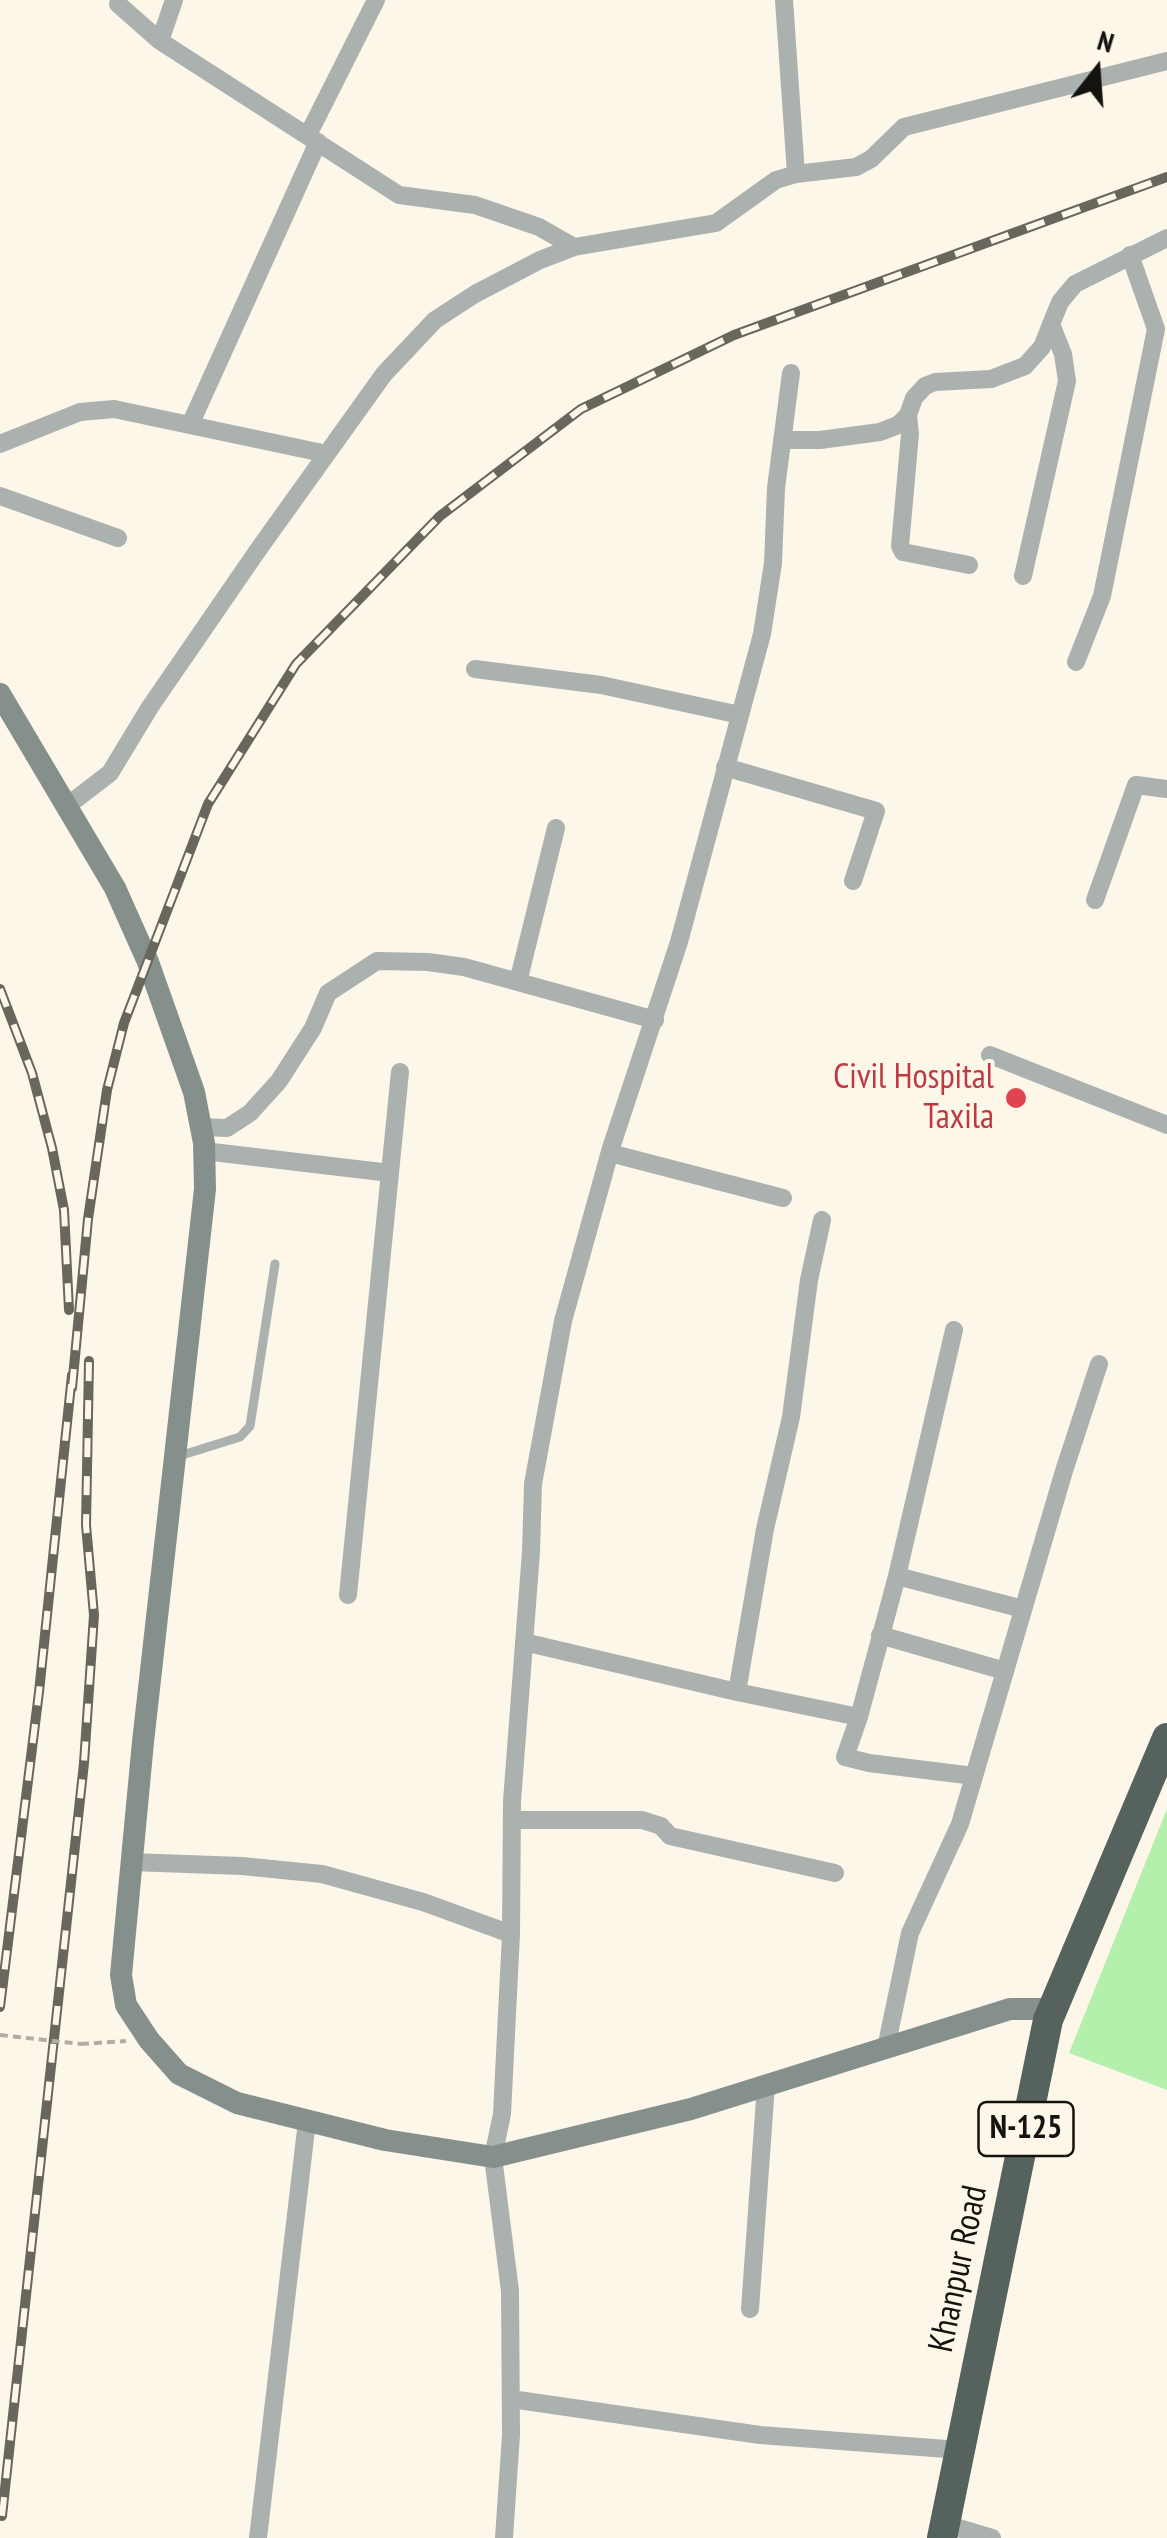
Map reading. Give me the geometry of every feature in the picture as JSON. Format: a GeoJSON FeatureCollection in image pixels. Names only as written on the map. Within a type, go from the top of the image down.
{"type":"FeatureCollection","features":[{"type":"Feature","properties":{"kind":"highway","name":"Khanpur Road"},"geometry":{"type":"LineString","coordinates":[[943,2531],[1052,2008],[1167,1738]]}},
{"type":"Feature","properties":{"kind":"street"},"geometry":{"type":"LineString","coordinates":[[160,41],[174,0]]}},
{"type":"Feature","properties":{"kind":"street"},"geometry":{"type":"LineString","coordinates":[[190,425],[376,0]]}},
{"type":"Feature","properties":{"kind":"street"},"geometry":{"type":"LineString","coordinates":[[784,0],[796,174]]}},
{"type":"Feature","properties":{"kind":"street"},"geometry":{"type":"LineString","coordinates":[[118,4],[160,41],[400,195],[475,205],[539,228],[574,247]]}},
{"type":"Feature","properties":{"kind":"street"},"geometry":{"type":"LineString","coordinates":[[67,806],[110,772],[150,707],[384,374],[435,320],[540,260],[574,247],[716,222],[776,180],[856,167],[872,159],[904,128],[1167,61]]}},
{"type":"Feature","properties":{"kind":"street"},"geometry":{"type":"LineString","coordinates":[[970,564],[903,552],[900,546],[910,434],[908,415],[914,398],[934,382],[991,380],[1024,366],[1042,347],[1060,302],[1076,284],[1167,238]]}},
{"type":"Feature","properties":{"kind":"street"},"geometry":{"type":"LineString","coordinates":[[1076,662],[1102,596],[1156,328],[1130,255]]}},
{"type":"Feature","properties":{"kind":"street"},"geometry":{"type":"LineString","coordinates":[[1023,576],[1068,382],[1063,354],[1051,324]]}},
{"type":"Feature","properties":{"kind":"street"},"geometry":{"type":"LineString","coordinates":[[504,2538],[511,2399],[510,2291],[494,2156],[502,2114],[512,1820],[534,1484],[563,1321],[610,1153],[655,1020],[762,634],[774,563],[776,488],[791,373]]}},
{"type":"Feature","properties":{"kind":"street"},"geometry":{"type":"LineString","coordinates":[[0,444],[80,412],[114,409],[327,454]]}},
{"type":"Feature","properties":{"kind":"street"},"geometry":{"type":"LineString","coordinates":[[782,440],[820,440],[880,432],[898,425],[908,415]]}},
{"type":"Feature","properties":{"kind":"street"},"geometry":{"type":"LineString","coordinates":[[0,496],[118,538]]}},
{"type":"Feature","properties":{"kind":"street"},"geometry":{"type":"LineString","coordinates":[[475,669],[601,685],[740,715]]}},
{"type":"Feature","properties":{"kind":"street"},"geometry":{"type":"LineString","coordinates":[[0,694],[115,888],[148,962],[194,1092],[204,1152],[204,1189],[121,1975],[126,2005],[149,2040],[179,2074],[238,2104],[385,2140],[494,2156],[691,2109],[1010,2009],[1052,2008]]}},
{"type":"Feature","properties":{"kind":"street"},"geometry":{"type":"LineString","coordinates":[[724,767],[876,810],[853,881]]}},
{"type":"Feature","properties":{"kind":"street"},"geometry":{"type":"LineString","coordinates":[[1095,900],[1136,785],[1167,789]]}},
{"type":"Feature","properties":{"kind":"street"},"geometry":{"type":"LineString","coordinates":[[518,982],[556,828]]}},
{"type":"Feature","properties":{"kind":"street"},"geometry":{"type":"LineString","coordinates":[[201,1127],[227,1128],[250,1113],[288,1068],[313,1028],[328,993],[377,961],[446,964],[655,1020]]}},
{"type":"Feature","properties":{"kind":"street"},"geometry":{"type":"LineString","coordinates":[[990,1056],[1167,1124]]}},
{"type":"Feature","properties":{"kind":"street"},"geometry":{"type":"LineString","coordinates":[[348,1595],[400,1072]]}},
{"type":"Feature","properties":{"kind":"street"},"geometry":{"type":"LineString","coordinates":[[204,1152],[390,1173]]}},
{"type":"Feature","properties":{"kind":"street"},"geometry":{"type":"LineString","coordinates":[[610,1153],[783,1198]]}},
{"type":"Feature","properties":{"kind":"street"},"geometry":{"type":"LineString","coordinates":[[737,1692],[765,1530],[791,1417],[809,1280],[822,1220]]}},
{"type":"Feature","properties":{"kind":"street"},"geometry":{"type":"LineString","coordinates":[[954,1330],[896,1576],[860,1716],[845,1757],[869,1764],[974,1776]]}},
{"type":"Feature","properties":{"kind":"street"},"geometry":{"type":"LineString","coordinates":[[886,2048],[910,1933],[960,1824],[1099,1364]]}},
{"type":"Feature","properties":{"kind":"street"},"geometry":{"type":"LineString","coordinates":[[896,1576],[1023,1609]]}},
{"type":"Feature","properties":{"kind":"street"},"geometry":{"type":"LineString","coordinates":[[880,1636],[1005,1670]]}},
{"type":"Feature","properties":{"kind":"street"},"geometry":{"type":"LineString","coordinates":[[524,1642],[737,1692],[860,1716]]}},
{"type":"Feature","properties":{"kind":"street"},"geometry":{"type":"LineString","coordinates":[[512,1820],[642,1820],[662,1826],[670,1836],[835,1873]]}},
{"type":"Feature","properties":{"kind":"street"},"geometry":{"type":"LineString","coordinates":[[132,1862],[322,1874],[423,1902],[511,1934]]}},
{"type":"Feature","properties":{"kind":"street"},"geometry":{"type":"LineString","coordinates":[[750,2309],[766,2085]]}},
{"type":"Feature","properties":{"kind":"street"},"geometry":{"type":"LineString","coordinates":[[258,2538],[306,2121]]}},
{"type":"Feature","properties":{"kind":"street"},"geometry":{"type":"LineString","coordinates":[[511,2399],[760,2435],[960,2450]]}},
{"type":"Feature","properties":{"kind":"street"},"geometry":{"type":"LineString","coordinates":[[943,2531],[992,2538]]}},
{"type":"Feature","properties":{"kind":"lane"},"geometry":{"type":"LineString","coordinates":[[174,1457],[240,1437],[250,1426],[275,1264]]}},
{"type":"Feature","properties":{"kind":"path"},"geometry":{"type":"LineString","coordinates":[[0,2035],[81,2044],[149,2040]]}},
{"type":"Feature","properties":{"kind":"green space"},"geometry":{"type":"Polygon","coordinates":[[[1167,1809],[1167,2090],[1069,2053],[1167,1809]]]}},
{"type":"Feature","properties":{"kind":"railway"},"geometry":{"type":"LineString","coordinates":[[72,1388],[88,1219],[107,1090],[124,1023],[208,804],[296,664],[440,516],[581,409],[734,335],[1167,177]]}},
{"type":"Feature","properties":{"kind":"railway"},"geometry":{"type":"LineString","coordinates":[[0,989],[32,1073],[52,1148],[64,1210],[69,1310]]}},
{"type":"Feature","properties":{"kind":"railway"},"geometry":{"type":"LineString","coordinates":[[2,2516],[84,1763],[94,1615],[86,1525],[89,1361]]}},
{"type":"Feature","properties":{"kind":"railway"},"geometry":{"type":"LineString","coordinates":[[0,2007],[39,1692],[72,1375]]}},
{"type":"Feature","properties":{"kind":"place","name":"Civil Hospital Taxila"},"geometry":{"type":"Point","coordinates":[1016,1098]}}]}
